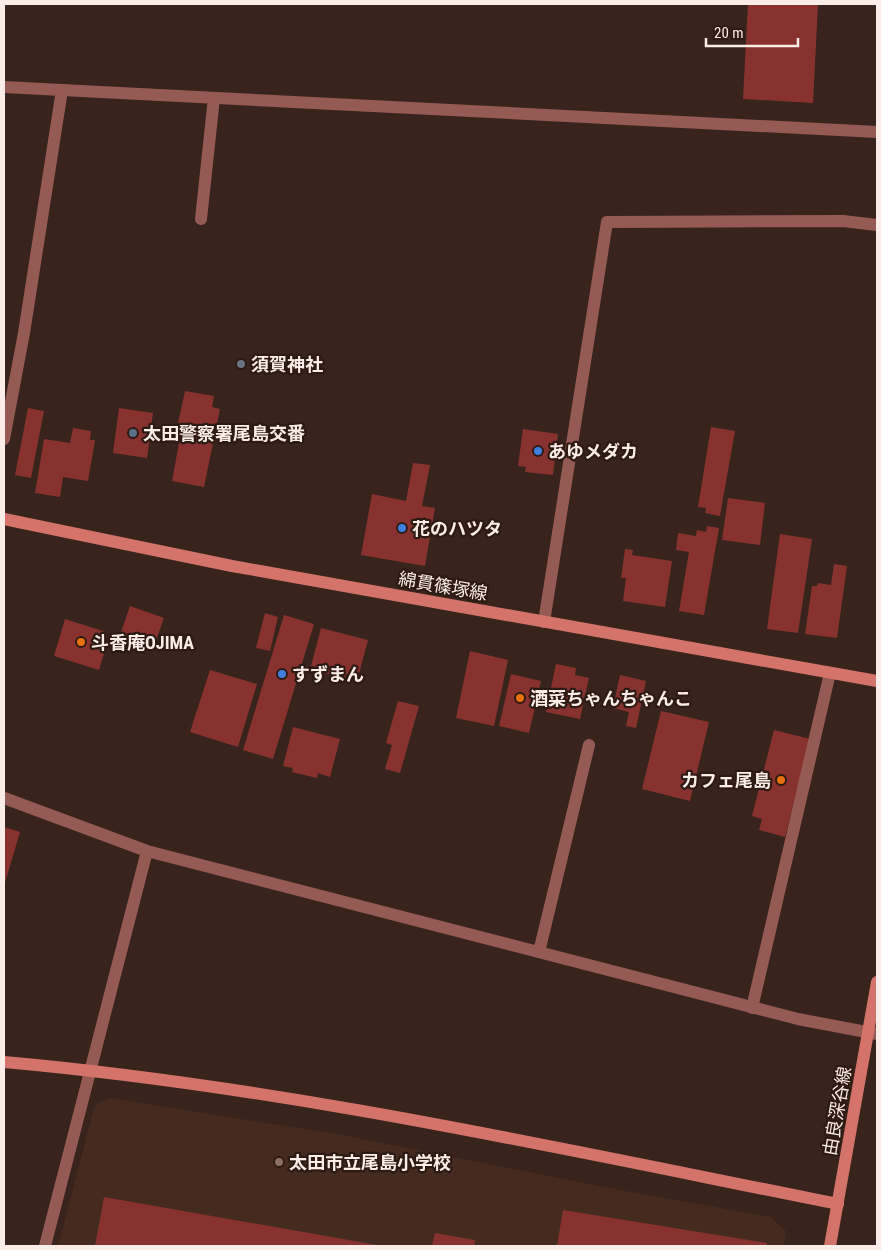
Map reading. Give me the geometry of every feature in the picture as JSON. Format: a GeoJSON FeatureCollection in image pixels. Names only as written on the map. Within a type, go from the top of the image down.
{"type":"FeatureCollection","features":[{"type":"Feature","properties":{"kind":"main road","name":"綿貫篠塚線"},"geometry":{"type":"LineString","coordinates":[[4,519],[218,564],[877,681]]}},
{"type":"Feature","properties":{"kind":"main road","name":"由良深谷線"},"geometry":{"type":"LineString","coordinates":[[830,1246],[873,1033],[877,982]]}},
{"type":"Feature","properties":{"kind":"main road"},"geometry":{"type":"LineString","coordinates":[[4,1062],[90,1070],[277,1096],[464,1130],[838,1204]]}},
{"type":"Feature","properties":{"kind":"street"},"geometry":{"type":"LineString","coordinates":[[4,87],[877,132]]}},
{"type":"Feature","properties":{"kind":"street"},"geometry":{"type":"LineString","coordinates":[[4,439],[24,333],[62,90]]}},
{"type":"Feature","properties":{"kind":"street"},"geometry":{"type":"LineString","coordinates":[[201,219],[214,98]]}},
{"type":"Feature","properties":{"kind":"street"},"geometry":{"type":"LineString","coordinates":[[544,622],[607,222],[843,221],[877,225]]}},
{"type":"Feature","properties":{"kind":"street"},"geometry":{"type":"LineString","coordinates":[[752,1008],[830,673]]}},
{"type":"Feature","properties":{"kind":"street"},"geometry":{"type":"LineString","coordinates":[[539,952],[589,745]]}},
{"type":"Feature","properties":{"kind":"street"},"geometry":{"type":"LineString","coordinates":[[4,798],[147,851],[752,1008],[873,1033]]}},
{"type":"Feature","properties":{"kind":"street"},"geometry":{"type":"LineString","coordinates":[[45,1246],[147,851]]}},
{"type":"Feature","properties":{"kind":"shaded area","name":"太田市立尾島小学校"},"geometry":{"type":"Polygon","coordinates":[[[109,1098],[337,1134],[620,1190],[771,1217],[786,1231],[784,1246],[58,1246],[95,1105],[109,1098]]]}},
{"type":"Feature","properties":{"kind":"building"},"geometry":{"type":"Polygon","coordinates":[[[748,4],[818,4],[813,103],[743,99],[748,4]]]}},
{"type":"Feature","properties":{"kind":"building"},"geometry":{"type":"Polygon","coordinates":[[[185,391],[214,396],[212,407],[220,409],[204,487],[172,481],[179,443],[174,442],[185,391]]]}},
{"type":"Feature","properties":{"kind":"building"},"geometry":{"type":"Polygon","coordinates":[[[28,408],[44,411],[31,478],[15,475],[28,408]]]}},
{"type":"Feature","properties":{"kind":"building"},"geometry":{"type":"Polygon","coordinates":[[[119,408],[153,413],[147,458],[113,453],[119,408]]]}},
{"type":"Feature","properties":{"kind":"building"},"geometry":{"type":"Polygon","coordinates":[[[711,427],[735,431],[720,516],[705,513],[706,508],[698,507],[711,427]]]}},
{"type":"Feature","properties":{"kind":"building"},"geometry":{"type":"Polygon","coordinates":[[[73,428],[91,431],[90,440],[95,440],[88,481],[63,477],[60,497],[35,493],[44,439],[70,443],[73,428]]]}},
{"type":"Feature","properties":{"kind":"building"},"geometry":{"type":"Polygon","coordinates":[[[523,429],[558,434],[553,475],[525,472],[526,467],[518,466],[523,429]]]}},
{"type":"Feature","properties":{"kind":"building"},"geometry":{"type":"Polygon","coordinates":[[[413,463],[430,465],[422,506],[435,508],[425,566],[361,555],[372,494],[406,501],[413,463]]]}},
{"type":"Feature","properties":{"kind":"building"},"geometry":{"type":"Polygon","coordinates":[[[728,498],[765,503],[760,545],[722,540],[728,498]]]}},
{"type":"Feature","properties":{"kind":"building"},"geometry":{"type":"Polygon","coordinates":[[[707,526],[719,528],[704,615],[679,611],[689,552],[676,550],[678,533],[696,536],[697,530],[706,532],[707,526]]]}},
{"type":"Feature","properties":{"kind":"building"},"geometry":{"type":"Polygon","coordinates":[[[780,534],[812,539],[798,633],[767,629],[780,534]]]}},
{"type":"Feature","properties":{"kind":"building"},"geometry":{"type":"Polygon","coordinates":[[[625,549],[633,550],[632,555],[672,561],[665,607],[623,601],[626,578],[621,578],[625,549]]]}},
{"type":"Feature","properties":{"kind":"building"},"geometry":{"type":"Polygon","coordinates":[[[834,564],[847,566],[837,638],[805,634],[812,586],[817,586],[818,583],[831,585],[834,564]]]}},
{"type":"Feature","properties":{"kind":"building"},"geometry":{"type":"Polygon","coordinates":[[[130,606],[164,618],[154,646],[120,635],[130,606]]]}},
{"type":"Feature","properties":{"kind":"building"},"geometry":{"type":"Polygon","coordinates":[[[265,613],[278,617],[270,651],[256,648],[265,613]]]}},
{"type":"Feature","properties":{"kind":"building"},"geometry":{"type":"Polygon","coordinates":[[[284,615],[314,624],[273,759],[243,750],[284,615]]]}},
{"type":"Feature","properties":{"kind":"building"},"geometry":{"type":"Polygon","coordinates":[[[65,619],[106,632],[100,652],[104,653],[99,670],[54,656],[65,619]]]}},
{"type":"Feature","properties":{"kind":"building"},"geometry":{"type":"Polygon","coordinates":[[[321,628],[368,640],[358,677],[346,674],[345,679],[321,672],[322,668],[311,666],[321,628]]]}},
{"type":"Feature","properties":{"kind":"building"},"geometry":{"type":"Polygon","coordinates":[[[470,651],[508,660],[494,726],[456,718],[470,651]]]}},
{"type":"Feature","properties":{"kind":"building"},"geometry":{"type":"Polygon","coordinates":[[[556,664],[576,668],[575,675],[589,678],[580,719],[546,712],[556,664]]]}},
{"type":"Feature","properties":{"kind":"building"},"geometry":{"type":"Polygon","coordinates":[[[210,670],[257,684],[238,747],[190,732],[210,670]]]}},
{"type":"Feature","properties":{"kind":"building"},"geometry":{"type":"Polygon","coordinates":[[[511,674],[541,681],[529,733],[499,726],[511,674]]]}},
{"type":"Feature","properties":{"kind":"building"},"geometry":{"type":"Polygon","coordinates":[[[620,675],[646,681],[636,728],[626,726],[629,712],[613,708],[620,675]]]}},
{"type":"Feature","properties":{"kind":"building"},"geometry":{"type":"Polygon","coordinates":[[[398,701],[419,706],[400,773],[385,769],[392,745],[386,743],[398,701]]]}},
{"type":"Feature","properties":{"kind":"building"},"geometry":{"type":"Polygon","coordinates":[[[661,711],[709,722],[690,801],[642,789],[661,711]]]}},
{"type":"Feature","properties":{"kind":"building"},"geometry":{"type":"Polygon","coordinates":[[[293,727],[340,739],[330,777],[318,773],[317,778],[292,772],[293,768],[283,766],[293,727]]]}},
{"type":"Feature","properties":{"kind":"building"},"geometry":{"type":"Polygon","coordinates":[[[774,730],[810,739],[785,837],[759,830],[762,819],[752,816],[774,730]]]}},
{"type":"Feature","properties":{"kind":"building"},"geometry":{"type":"Polygon","coordinates":[[[4,827],[20,832],[4,886],[4,827]]]}},
{"type":"Feature","properties":{"kind":"building"},"geometry":{"type":"Polygon","coordinates":[[[104,1197],[377,1245],[377,1246],[95,1246],[104,1197]]]}},
{"type":"Feature","properties":{"kind":"building"},"geometry":{"type":"Polygon","coordinates":[[[563,1210],[767,1243],[766,1246],[557,1246],[563,1210]]]}},
{"type":"Feature","properties":{"kind":"building"},"geometry":{"type":"Polygon","coordinates":[[[435,1233],[475,1240],[474,1246],[432,1246],[435,1233]]]}},
{"type":"Feature","properties":{"kind":"place","name":"須賀神社"},"geometry":{"type":"Point","coordinates":[241,364]}},
{"type":"Feature","properties":{"kind":"place","name":"太田警察署尾島交番"},"geometry":{"type":"Point","coordinates":[133,433]}},
{"type":"Feature","properties":{"kind":"place","name":"あゆメダカ"},"geometry":{"type":"Point","coordinates":[538,451]}},
{"type":"Feature","properties":{"kind":"place","name":"花のハツタ"},"geometry":{"type":"Point","coordinates":[402,528]}},
{"type":"Feature","properties":{"kind":"place","name":"斗香庵OJIMA"},"geometry":{"type":"Point","coordinates":[81,642]}},
{"type":"Feature","properties":{"kind":"place","name":"すずまん"},"geometry":{"type":"Point","coordinates":[282,674]}},
{"type":"Feature","properties":{"kind":"place","name":"酒菜ちゃんちゃんこ"},"geometry":{"type":"Point","coordinates":[520,698]}},
{"type":"Feature","properties":{"kind":"place","name":"カフェ尾島"},"geometry":{"type":"Point","coordinates":[781,780]}},
{"type":"Feature","properties":{"kind":"place","name":"太田市立尾島小学校"},"geometry":{"type":"Point","coordinates":[279,1162]}}]}
